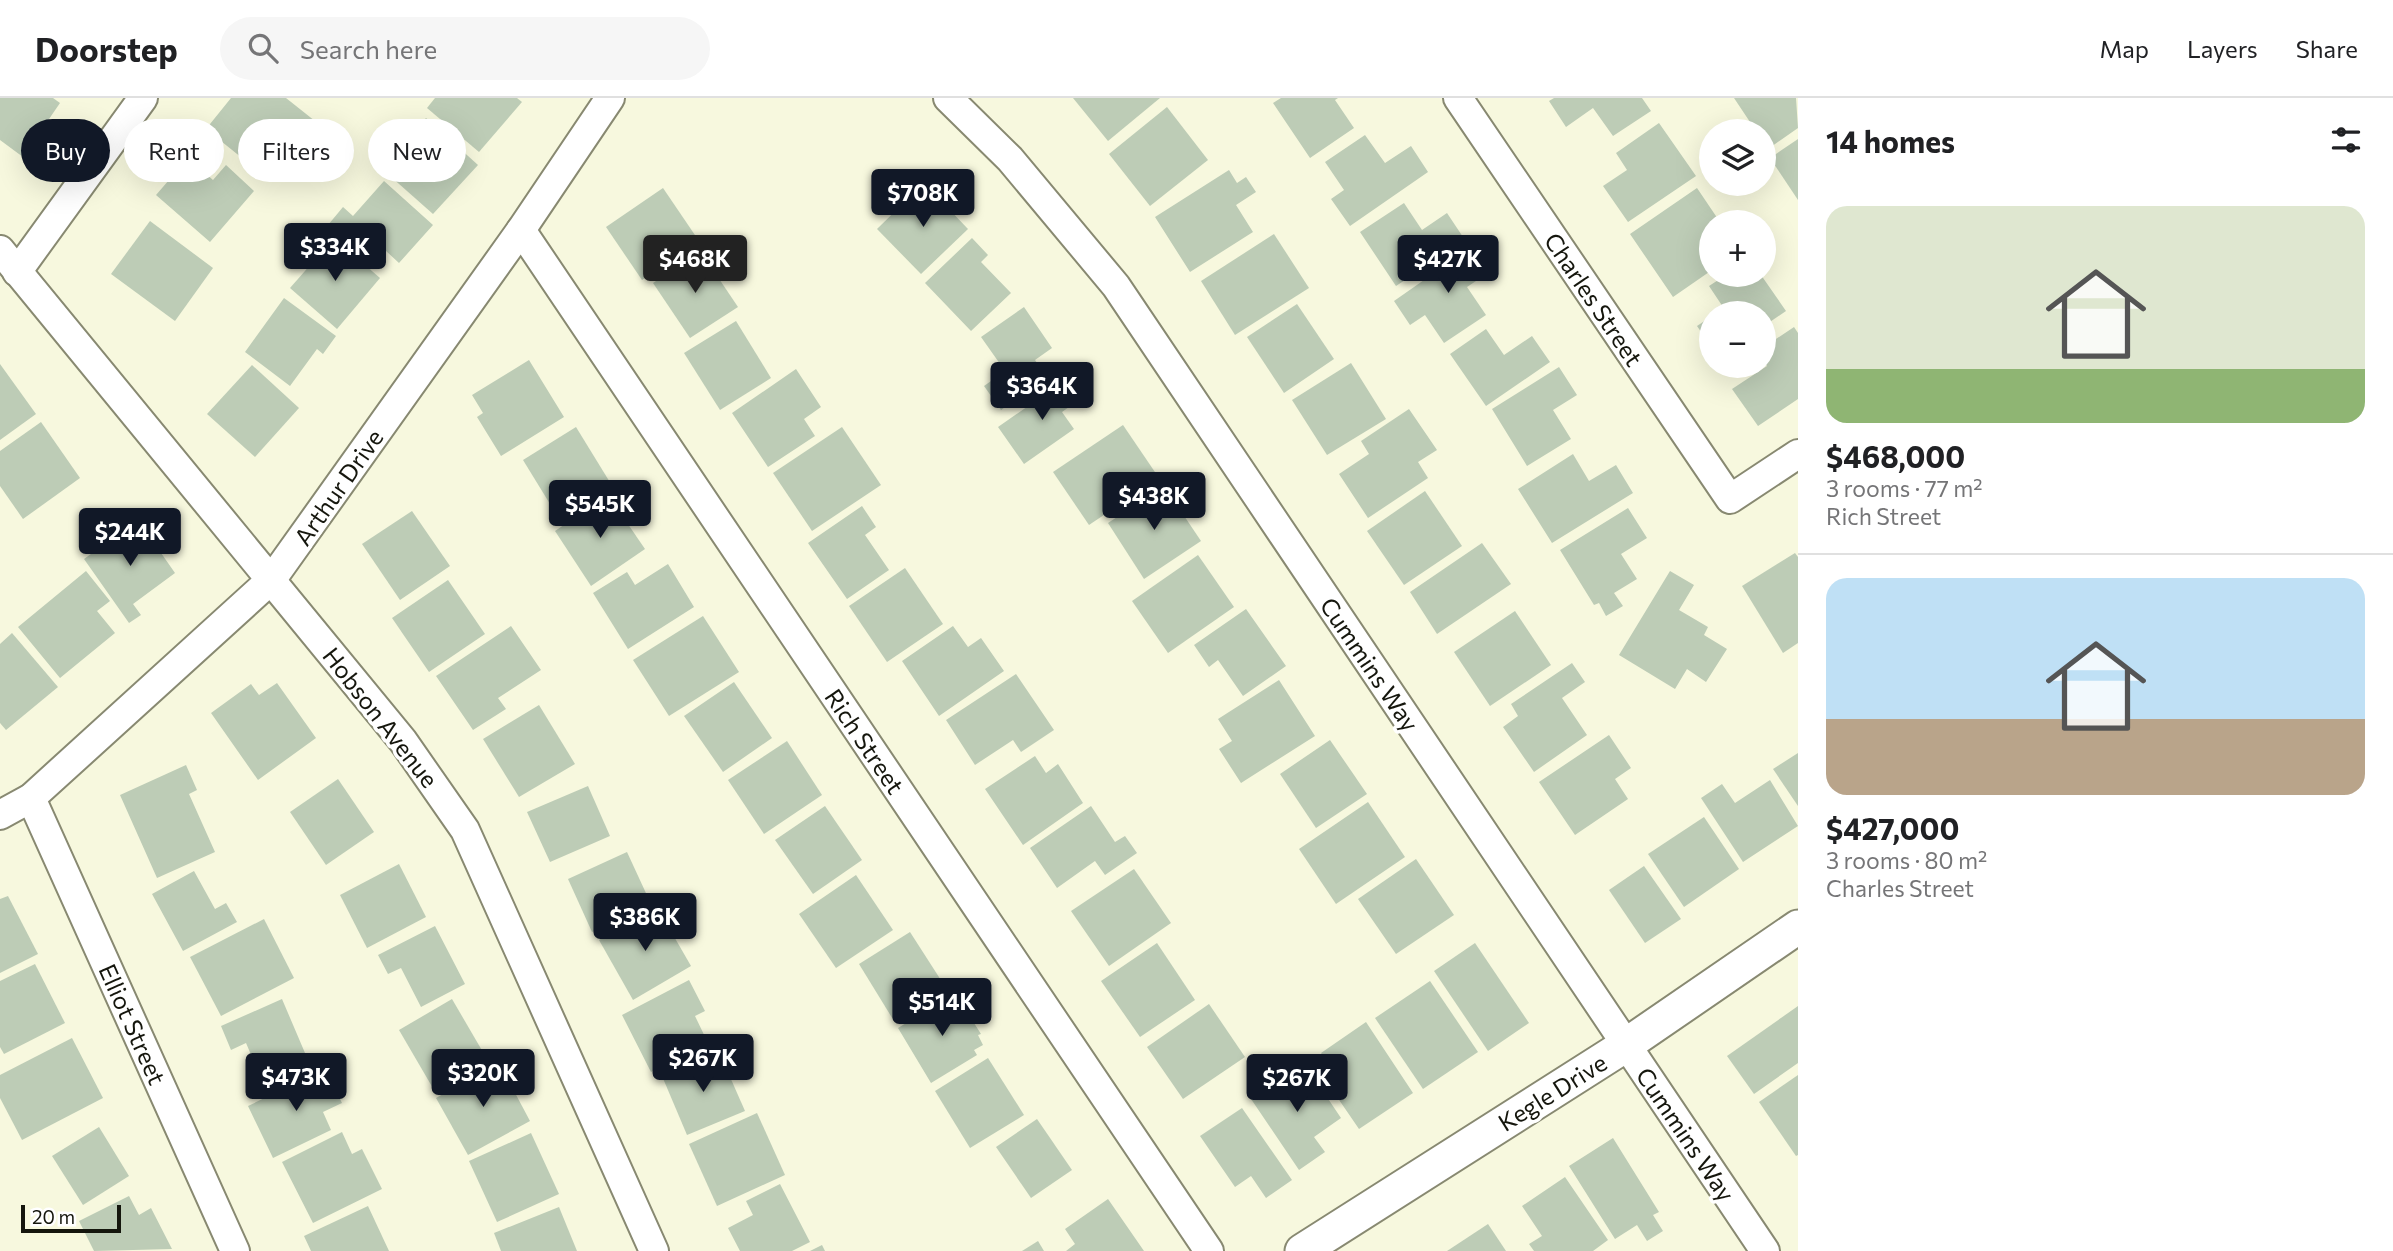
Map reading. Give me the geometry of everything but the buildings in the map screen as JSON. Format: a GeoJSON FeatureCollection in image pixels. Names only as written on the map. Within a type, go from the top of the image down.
{"type":"FeatureCollection","features":[{"type":"Feature","properties":{"kind":"street"},"geometry":{"type":"LineString","coordinates":[[9,261],[142,98]]}},
{"type":"Feature","properties":{"kind":"street","name":"Arthur Drive"},"geometry":{"type":"LineString","coordinates":[[0,815],[31,797],[272,579],[521,230],[610,98]]}},
{"type":"Feature","properties":{"kind":"street","name":"Cummins Way"},"geometry":{"type":"LineString","coordinates":[[947,98],[1010,159],[1116,286],[1765,1251]]}},
{"type":"Feature","properties":{"kind":"street","name":"Charles Street"},"geometry":{"type":"LineString","coordinates":[[1458,98],[1730,499],[1798,454]]}},
{"type":"Feature","properties":{"kind":"street","name":"Rich Street"},"geometry":{"type":"LineString","coordinates":[[521,230],[1209,1251]]}},
{"type":"Feature","properties":{"kind":"street","name":"Hobson Avenue"},"geometry":{"type":"LineString","coordinates":[[9,261],[403,741],[465,830],[654,1251]]}},
{"type":"Feature","properties":{"kind":"street","name":"Elliot Street"},"geometry":{"type":"LineString","coordinates":[[31,797],[235,1251]]}},
{"type":"Feature","properties":{"kind":"street","name":"Kegle Drive"},"geometry":{"type":"LineString","coordinates":[[1302,1251],[1626,1045],[1798,926]]}}]}
